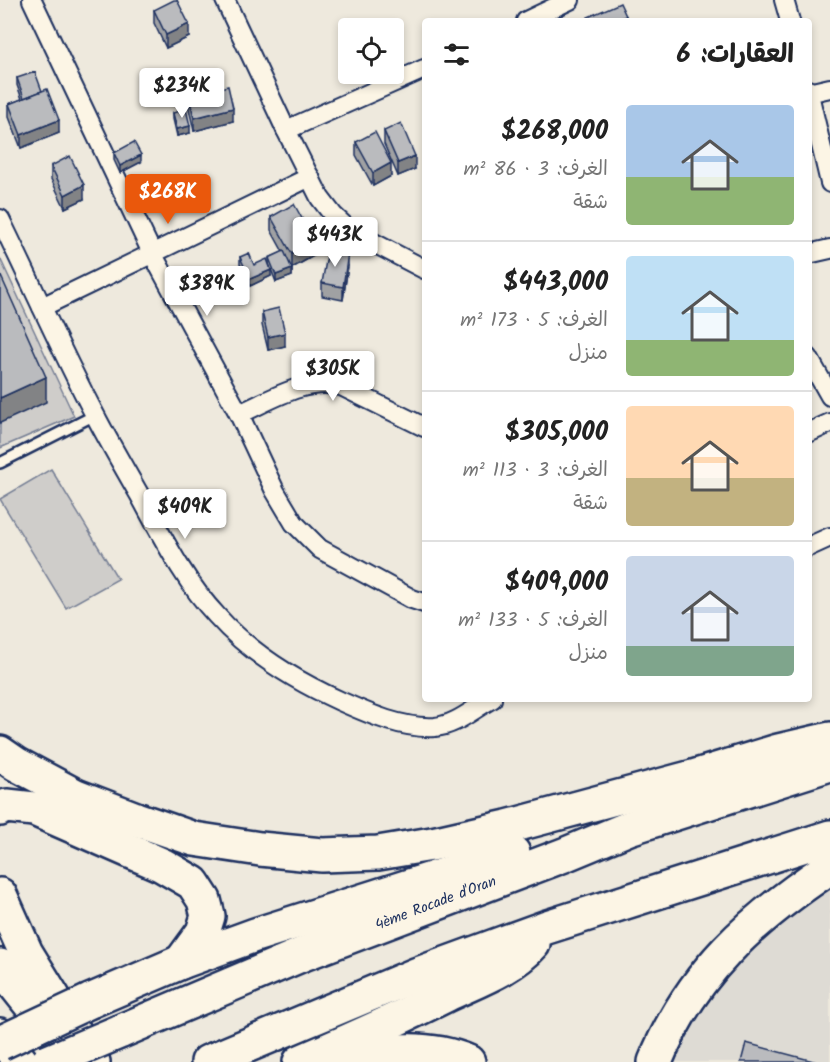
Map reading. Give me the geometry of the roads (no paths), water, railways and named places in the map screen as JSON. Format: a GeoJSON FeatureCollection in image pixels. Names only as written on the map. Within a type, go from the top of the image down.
{"type":"FeatureCollection","features":[{"type":"Feature","properties":{"kind":"highway"},"geometry":{"type":"LineString","coordinates":[[0,753],[16,764],[76,795],[194,839],[322,855],[378,853],[486,832],[693,777],[778,751],[830,739]]}},
{"type":"Feature","properties":{"kind":"highway","name":"4ème Rocade d'Oran"},"geometry":{"type":"LineString","coordinates":[[48,1062],[303,954],[629,828],[830,764]]}},
{"type":"Feature","properties":{"kind":"highway"},"geometry":{"type":"LineString","coordinates":[[0,809],[7,806],[34,809],[162,865],[194,883],[204,900],[208,916],[203,932],[181,962]]}},
{"type":"Feature","properties":{"kind":"highway"},"geometry":{"type":"LineString","coordinates":[[0,1042],[181,962],[255,935],[475,864],[555,842],[629,828]]}},
{"type":"Feature","properties":{"kind":"highway"},"geometry":{"type":"LineString","coordinates":[[208,1062],[418,974],[548,927],[830,837]]}},
{"type":"Feature","properties":{"kind":"highway"},"geometry":{"type":"LineString","coordinates":[[655,1062],[672,1025],[692,992],[727,950],[762,915],[830,867]]}},
{"type":"Feature","properties":{"kind":"highway"},"geometry":{"type":"LineString","coordinates":[[0,894],[26,953],[93,1062]]}},
{"type":"Feature","properties":{"kind":"highway"},"geometry":{"type":"LineString","coordinates":[[301,1062],[510,963],[529,949],[548,927]]}},
{"type":"Feature","properties":{"kind":"highway"},"geometry":{"type":"LineString","coordinates":[[0,966],[76,1062]]}},
{"type":"Feature","properties":{"kind":"highway"},"geometry":{"type":"LineString","coordinates":[[0,1035],[21,1062]]}},
{"type":"Feature","properties":{"kind":"highway"},"geometry":{"type":"LineString","coordinates":[[301,1062],[406,1050],[441,1053],[468,1062]]}},
{"type":"Feature","properties":{"kind":"street"},"geometry":{"type":"LineString","coordinates":[[32,0],[152,253],[239,414],[294,524],[320,549],[422,602]]}},
{"type":"Feature","properties":{"kind":"street"},"geometry":{"type":"LineString","coordinates":[[225,0],[320,198],[349,230],[422,268]]}},
{"type":"Feature","properties":{"kind":"street"},"geometry":{"type":"LineString","coordinates":[[532,18],[570,0]]}},
{"type":"Feature","properties":{"kind":"street"},"geometry":{"type":"LineString","coordinates":[[784,0],[789,18]]}},
{"type":"Feature","properties":{"kind":"street"},"geometry":{"type":"LineString","coordinates":[[286,130],[422,70]]}},
{"type":"Feature","properties":{"kind":"street"},"geometry":{"type":"LineString","coordinates":[[812,91],[830,88]]}},
{"type":"Feature","properties":{"kind":"street"},"geometry":{"type":"LineString","coordinates":[[812,105],[830,183]]}},
{"type":"Feature","properties":{"kind":"street"},"geometry":{"type":"LineString","coordinates":[[42,307],[310,177]]}},
{"type":"Feature","properties":{"kind":"street"},"geometry":{"type":"LineString","coordinates":[[1,224],[95,415],[173,555],[202,599],[235,634],[271,662],[318,691],[372,716],[418,726],[438,727],[465,716],[487,702]]}},
{"type":"Feature","properties":{"kind":"street"},"geometry":{"type":"LineString","coordinates":[[812,253],[830,249]]}},
{"type":"Feature","properties":{"kind":"street"},"geometry":{"type":"LineString","coordinates":[[812,364],[830,396]]}},
{"type":"Feature","properties":{"kind":"street"},"geometry":{"type":"LineString","coordinates":[[239,414],[294,389],[317,383],[330,383],[341,386],[422,426]]}},
{"type":"Feature","properties":{"kind":"street"},"geometry":{"type":"LineString","coordinates":[[812,431],[830,423]]}},
{"type":"Feature","properties":{"kind":"street"},"geometry":{"type":"LineString","coordinates":[[812,545],[830,537]]}},
{"type":"Feature","properties":{"kind":"lane"},"geometry":{"type":"LineString","coordinates":[[0,463],[95,415]]}}]}
